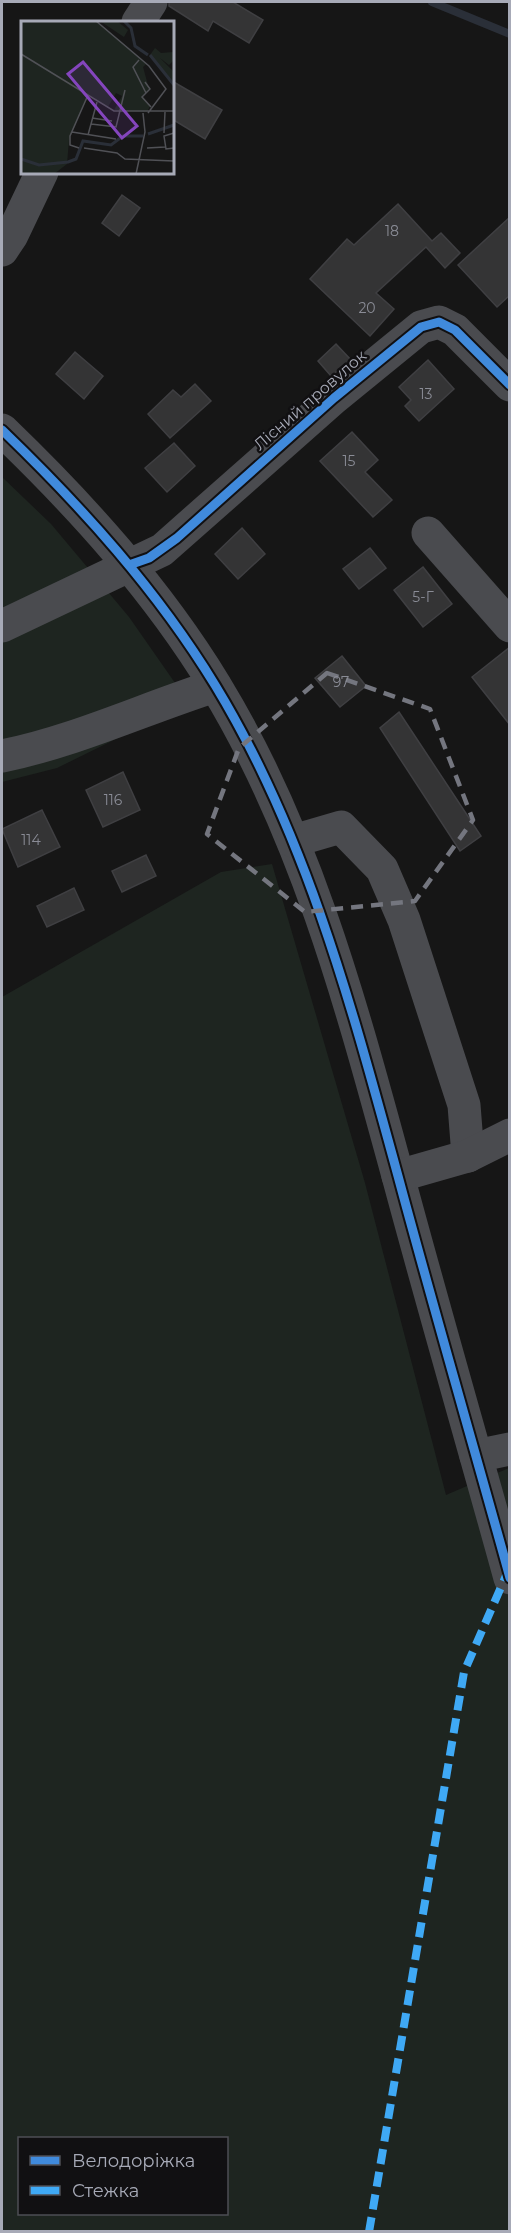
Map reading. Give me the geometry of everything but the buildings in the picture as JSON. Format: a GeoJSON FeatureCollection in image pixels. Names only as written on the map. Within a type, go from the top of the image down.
{"type":"FeatureCollection","features":[{"type":"Feature","properties":{"kind":"street"},"geometry":{"type":"LineString","coordinates":[[139,21],[151,2]]}},
{"type":"Feature","properties":{"kind":"street"},"geometry":{"type":"LineString","coordinates":[[2,250],[12,236],[41,174]]}},
{"type":"Feature","properties":{"kind":"street","name":"Лісний провулок"},"geometry":{"type":"LineString","coordinates":[[2,626],[129,565],[149,558],[177,538],[343,390],[422,327],[439,322],[455,330],[510,385]]}},
{"type":"Feature","properties":{"kind":"street"},"geometry":{"type":"LineString","coordinates":[[2,430],[75,502],[156,599],[215,686],[242,734],[293,841],[348,994],[510,1578]]}},
{"type":"Feature","properties":{"kind":"street"},"geometry":{"type":"LineString","coordinates":[[428,533],[510,626]]}},
{"type":"Feature","properties":{"kind":"street"},"geometry":{"type":"LineString","coordinates":[[2,756],[68,740],[160,704],[215,686]]}},
{"type":"Feature","properties":{"kind":"street"},"geometry":{"type":"LineString","coordinates":[[293,841],[341,827],[382,869],[404,920],[464,1105],[468,1156]]}},
{"type":"Feature","properties":{"kind":"street"},"geometry":{"type":"LineString","coordinates":[[398,1176],[468,1156],[510,1135]]}},
{"type":"Feature","properties":{"kind":"street"},"geometry":{"type":"LineString","coordinates":[[476,1456],[510,1449]]}},
{"type":"Feature","properties":{"kind":"highlighted area"},"geometry":{"type":"Polygon","coordinates":[[[327,673],[430,709],[473,820],[415,901],[305,912],[207,834],[239,748],[327,673]]]}},
{"type":"Feature","properties":{"kind":"shaded area"},"geometry":{"type":"Polygon","coordinates":[[[2,477],[51,524],[129,617],[189,703],[57,768],[2,782],[2,477]]]}},
{"type":"Feature","properties":{"kind":"shaded area"},"geometry":{"type":"Polygon","coordinates":[[[272,864],[365,1183],[446,1495],[509,1468],[509,2231],[2,2231],[2,997],[221,872],[272,864]]]}},
{"type":"Feature","properties":{"kind":"waterway"},"geometry":{"type":"LineString","coordinates":[[432,2],[510,34]]}},
{"type":"Feature","properties":{"kind":"marked path"},"geometry":{"type":"LineString","coordinates":[[369,2232],[464,1672],[508,1571]]}},
{"type":"Feature","properties":{"kind":"cycle path"},"geometry":{"type":"LineString","coordinates":[[129,565],[149,558],[177,538],[334,398],[421,327],[439,322],[455,330],[510,385]]}},
{"type":"Feature","properties":{"kind":"cycle path"},"geometry":{"type":"LineString","coordinates":[[2,430],[89,519],[168,616],[215,685],[276,802],[324,924],[363,1050],[510,1578]]}}]}
